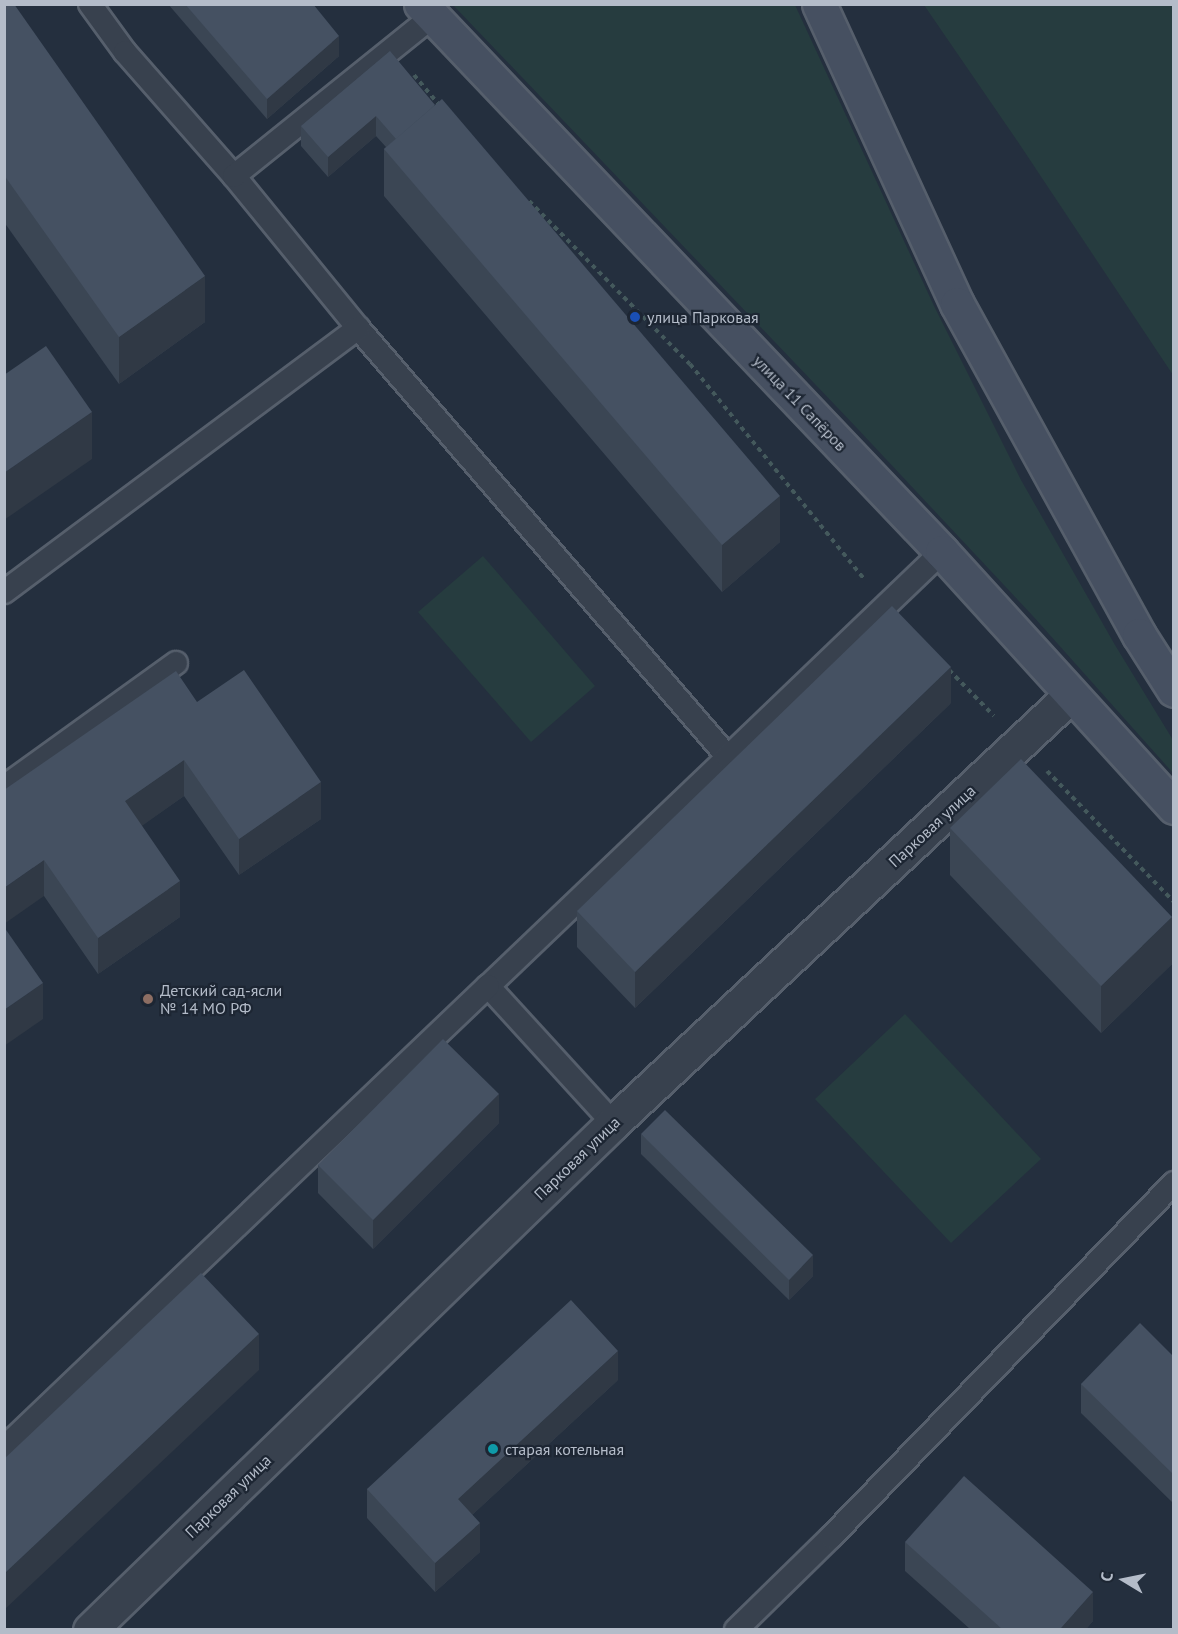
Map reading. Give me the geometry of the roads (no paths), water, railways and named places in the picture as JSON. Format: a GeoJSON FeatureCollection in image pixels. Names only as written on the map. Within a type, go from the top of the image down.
{"type":"FeatureCollection","features":[{"type":"Feature","properties":{"kind":"main road"},"geometry":{"type":"LineString","coordinates":[[819,4],[957,304],[1139,635],[1173,690]]}},
{"type":"Feature","properties":{"kind":"main road","name":"улица 11 Сапёров"},"geometry":{"type":"LineString","coordinates":[[427,10],[942,552],[1173,807]]}},
{"type":"Feature","properties":{"kind":"street","name":"Парковая улица"},"geometry":{"type":"LineString","coordinates":[[90,1629],[613,1123],[1071,695]]}},
{"type":"Feature","properties":{"kind":"lane"},"geometry":{"type":"LineString","coordinates":[[90,4],[125,52],[234,176],[358,328],[728,757]]}},
{"type":"Feature","properties":{"kind":"lane"},"geometry":{"type":"LineString","coordinates":[[234,176],[392,49],[427,10]]}},
{"type":"Feature","properties":{"kind":"lane"},"geometry":{"type":"LineString","coordinates":[[4,592],[358,328]]}},
{"type":"Feature","properties":{"kind":"lane"},"geometry":{"type":"LineString","coordinates":[[4,1448],[942,552]]}},
{"type":"Feature","properties":{"kind":"lane"},"geometry":{"type":"LineString","coordinates":[[4,787],[176,663]]}},
{"type":"Feature","properties":{"kind":"lane"},"geometry":{"type":"LineString","coordinates":[[488,986],[613,1123]]}},
{"type":"Feature","properties":{"kind":"lane"},"geometry":{"type":"LineString","coordinates":[[736,1629],[831,1537],[1173,1183]]}},
{"type":"Feature","properties":{"kind":"place","name":"улица Парковая"},"geometry":{"type":"Point","coordinates":[635,317]}},
{"type":"Feature","properties":{"kind":"place","name":"Детский сад-ясли № 14 МО РФ"},"geometry":{"type":"Point","coordinates":[148,999]}},
{"type":"Feature","properties":{"kind":"place","name":"старая котельная"},"geometry":{"type":"Point","coordinates":[493,1449]}}]}
